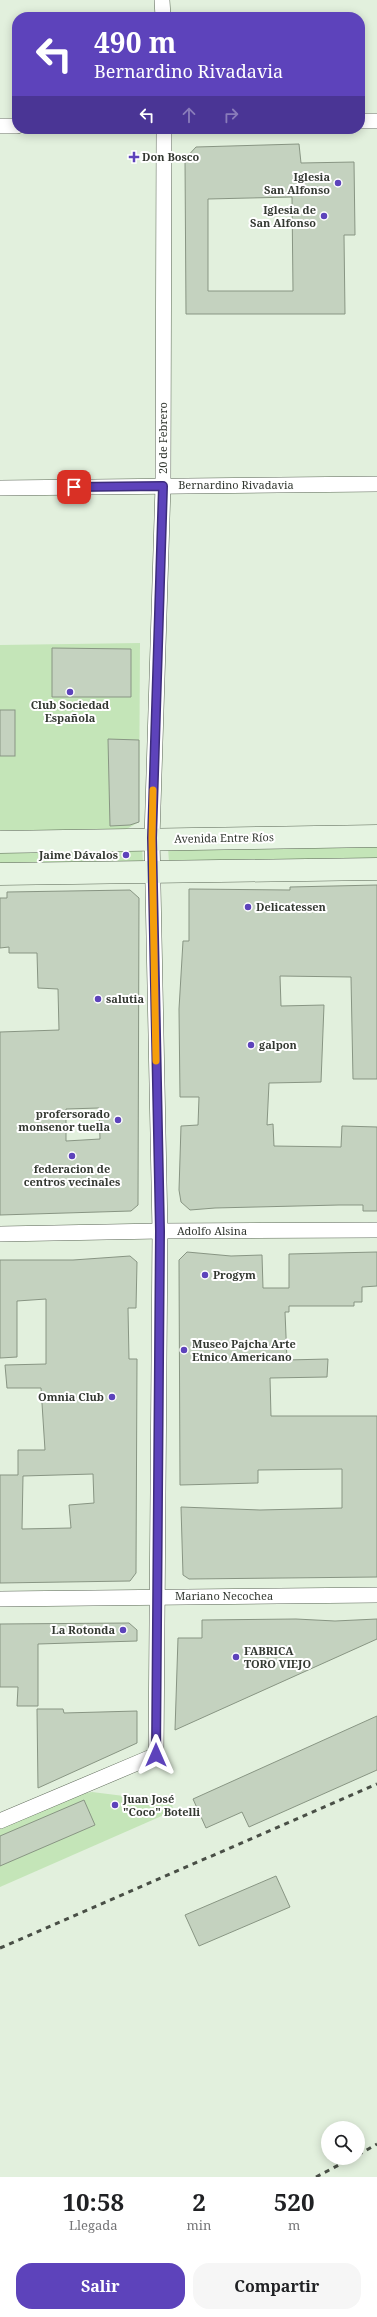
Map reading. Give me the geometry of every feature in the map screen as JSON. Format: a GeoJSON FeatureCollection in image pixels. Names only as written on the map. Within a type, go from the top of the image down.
{"type":"FeatureCollection","features":[{"type":"Feature","properties":{"kind":"main road","name":"Avenida Entre Ríos"},"geometry":{"type":"LineString","coordinates":[[0,842],[152,838],[377,836]]}},
{"type":"Feature","properties":{"kind":"main road"},"geometry":{"type":"LineString","coordinates":[[0,874],[377,869]]}},
{"type":"Feature","properties":{"kind":"street"},"geometry":{"type":"LineString","coordinates":[[162,0],[163,12]]}},
{"type":"Feature","properties":{"kind":"street"},"geometry":{"type":"LineString","coordinates":[[365,121],[377,121]]}},
{"type":"Feature","properties":{"kind":"street"},"geometry":{"type":"LineString","coordinates":[[0,126],[12,126]]}},
{"type":"Feature","properties":{"kind":"street","name":"20 de Febrero"},"geometry":{"type":"LineString","coordinates":[[0,1821],[156,1755],[160,1231],[152,838],[163,486],[164,134]]}},
{"type":"Feature","properties":{"kind":"street","name":"Bernardino Rivadavia"},"geometry":{"type":"LineString","coordinates":[[0,488],[377,484]]}},
{"type":"Feature","properties":{"kind":"street","name":"Adolfo Alsina"},"geometry":{"type":"LineString","coordinates":[[0,1234],[160,1231],[377,1230]]}},
{"type":"Feature","properties":{"kind":"street","name":"Mariano Necochea"},"geometry":{"type":"LineString","coordinates":[[0,1599],[157,1596],[377,1595]]}},
{"type":"Feature","properties":{"kind":"green space","name":"Club Sociedad Española"},"geometry":{"type":"Polygon","coordinates":[[[140,643],[139,822],[125,830],[0,830],[0,645],[140,643]]]}},
{"type":"Feature","properties":{"kind":"green space"},"geometry":{"type":"Polygon","coordinates":[[[377,845],[377,859],[169,862],[168,848],[377,845]]]}},
{"type":"Feature","properties":{"kind":"green space"},"geometry":{"type":"Polygon","coordinates":[[[142,848],[143,862],[0,864],[0,850],[142,848]]]}},
{"type":"Feature","properties":{"kind":"green space"},"geometry":{"type":"Polygon","coordinates":[[[92,1792],[172,1802],[173,1811],[0,1887],[0,1828],[81,1794],[92,1792]]]}},
{"type":"Feature","properties":{"kind":"building"},"geometry":{"type":"Polygon","coordinates":[[[299,144],[301,163],[354,162],[355,235],[344,235],[345,314],[186,314],[185,159],[196,147],[299,144]],[[292,197],[208,199],[208,291],[293,291],[292,197]]]}},
{"type":"Feature","properties":{"kind":"building"},"geometry":{"type":"Polygon","coordinates":[[[52,648],[131,649],[131,697],[52,697],[52,648]]]}},
{"type":"Feature","properties":{"kind":"building"},"geometry":{"type":"Polygon","coordinates":[[[0,710],[15,710],[15,756],[0,756],[0,710]]]}},
{"type":"Feature","properties":{"kind":"building"},"geometry":{"type":"Polygon","coordinates":[[[108,739],[139,740],[139,822],[130,825],[110,826],[108,739]]]}},
{"type":"Feature","properties":{"kind":"building"},"geometry":{"type":"Polygon","coordinates":[[[377,885],[377,1079],[353,1079],[351,977],[280,976],[281,1006],[324,1005],[321,1082],[269,1083],[267,1125],[273,1124],[274,1146],[341,1147],[342,1126],[377,1127],[377,1211],[363,1211],[363,1205],[215,1208],[190,1210],[181,1202],[179,1190],[181,1126],[198,1125],[199,1097],[180,1097],[179,1009],[183,941],[189,941],[189,889],[290,890],[290,887],[377,885]]]}},
{"type":"Feature","properties":{"kind":"building"},"geometry":{"type":"Polygon","coordinates":[[[130,890],[139,898],[138,1205],[131,1211],[0,1215],[0,1032],[59,1030],[58,989],[38,988],[37,953],[9,953],[9,947],[0,948],[0,898],[7,898],[7,892],[130,890]],[[99,1108],[66,1109],[66,1141],[100,1139],[99,1108]]]}},
{"type":"Feature","properties":{"kind":"building"},"geometry":{"type":"Polygon","coordinates":[[[187,1252],[231,1256],[262,1255],[263,1288],[289,1288],[289,1254],[377,1252],[377,1286],[362,1287],[362,1302],[354,1302],[354,1306],[289,1306],[289,1312],[285,1312],[287,1360],[328,1359],[327,1377],[270,1378],[271,1416],[377,1416],[377,1577],[189,1579],[183,1575],[181,1507],[260,1510],[342,1508],[342,1469],[258,1470],[258,1483],[180,1485],[179,1260],[187,1252]]]}},
{"type":"Feature","properties":{"kind":"building"},"geometry":{"type":"Polygon","coordinates":[[[130,1256],[137,1262],[136,1308],[128,1308],[129,1359],[137,1359],[136,1573],[130,1581],[0,1583],[0,1475],[18,1475],[18,1450],[45,1450],[41,1388],[7,1388],[5,1365],[46,1364],[46,1299],[17,1301],[17,1357],[0,1358],[0,1260],[73,1260],[130,1256]],[[93,1474],[23,1476],[22,1529],[71,1528],[69,1505],[94,1503],[93,1474]]]}},
{"type":"Feature","properties":{"kind":"building","name":"FABRICA TORO VIEJO"},"geometry":{"type":"Polygon","coordinates":[[[296,1619],[335,1621],[377,1619],[377,1639],[175,1730],[178,1638],[202,1638],[202,1620],[296,1619]]]}},
{"type":"Feature","properties":{"kind":"building"},"geometry":{"type":"Polygon","coordinates":[[[129,1623],[137,1630],[137,1641],[38,1644],[38,1706],[17,1706],[18,1687],[0,1687],[0,1624],[129,1623]]]}},
{"type":"Feature","properties":{"kind":"building"},"geometry":{"type":"Polygon","coordinates":[[[37,1709],[63,1709],[64,1713],[137,1711],[137,1743],[38,1788],[37,1709]]]}},
{"type":"Feature","properties":{"kind":"building"},"geometry":{"type":"Polygon","coordinates":[[[377,1716],[377,1770],[249,1827],[242,1812],[206,1828],[193,1799],[377,1716]]]}},
{"type":"Feature","properties":{"kind":"building"},"geometry":{"type":"Polygon","coordinates":[[[84,1800],[95,1825],[0,1866],[0,1836],[84,1800]]]}},
{"type":"Feature","properties":{"kind":"building"},"geometry":{"type":"Polygon","coordinates":[[[276,1876],[290,1907],[199,1946],[185,1915],[276,1876]]]}},
{"type":"Feature","properties":{"kind":"railway"},"geometry":{"type":"LineString","coordinates":[[0,1948],[377,1784]]}},
{"type":"Feature","properties":{"kind":"railway"},"geometry":{"type":"LineString","coordinates":[[365,2151],[377,2144]]}},
{"type":"Feature","properties":{"kind":"railway"},"geometry":{"type":"LineString","coordinates":[[316,2177],[339,2165]]}},
{"type":"Feature","properties":{"kind":"slow traffic"},"geometry":{"type":"LineString","coordinates":[[153,790],[152,838],[156,1061]]}},
{"type":"Feature","properties":{"kind":"place","name":"Don Bosco"},"geometry":{"type":"Point","coordinates":[134,157]}},
{"type":"Feature","properties":{"kind":"place","name":"Iglesia San Alfonso"},"geometry":{"type":"Point","coordinates":[338,183]}},
{"type":"Feature","properties":{"kind":"place","name":"Iglesia de San Alfonso"},"geometry":{"type":"Point","coordinates":[324,216]}},
{"type":"Feature","properties":{"kind":"place","name":"Club Sociedad Española"},"geometry":{"type":"Point","coordinates":[70,692]}},
{"type":"Feature","properties":{"kind":"place","name":"Jaime Dávalos"},"geometry":{"type":"Point","coordinates":[126,855]}},
{"type":"Feature","properties":{"kind":"place","name":"Delicatessen"},"geometry":{"type":"Point","coordinates":[248,907]}},
{"type":"Feature","properties":{"kind":"place","name":"salutia"},"geometry":{"type":"Point","coordinates":[98,999]}},
{"type":"Feature","properties":{"kind":"place","name":"galpon"},"geometry":{"type":"Point","coordinates":[251,1045]}},
{"type":"Feature","properties":{"kind":"place","name":"profersorado monsenor tuella"},"geometry":{"type":"Point","coordinates":[118,1120]}},
{"type":"Feature","properties":{"kind":"place","name":"federacion de centros vecinales"},"geometry":{"type":"Point","coordinates":[72,1156]}},
{"type":"Feature","properties":{"kind":"place","name":"Progym"},"geometry":{"type":"Point","coordinates":[205,1275]}},
{"type":"Feature","properties":{"kind":"place","name":"Museo Pajcha Arte Etnico Americano"},"geometry":{"type":"Point","coordinates":[184,1350]}},
{"type":"Feature","properties":{"kind":"place","name":"Omnia Club"},"geometry":{"type":"Point","coordinates":[112,1397]}},
{"type":"Feature","properties":{"kind":"place","name":"La Rotonda"},"geometry":{"type":"Point","coordinates":[123,1630]}},
{"type":"Feature","properties":{"kind":"place","name":"FABRICA TORO VIEJO"},"geometry":{"type":"Point","coordinates":[236,1657]}},
{"type":"Feature","properties":{"kind":"place","name":"Juan José \"Coco\" Botelli"},"geometry":{"type":"Point","coordinates":[115,1805]}},
{"type":"Feature","properties":{"kind":"route"},"geometry":{"type":"LineString","coordinates":[[74,487],[163,486],[152,838],[160,1231],[156,1755]]}}]}
